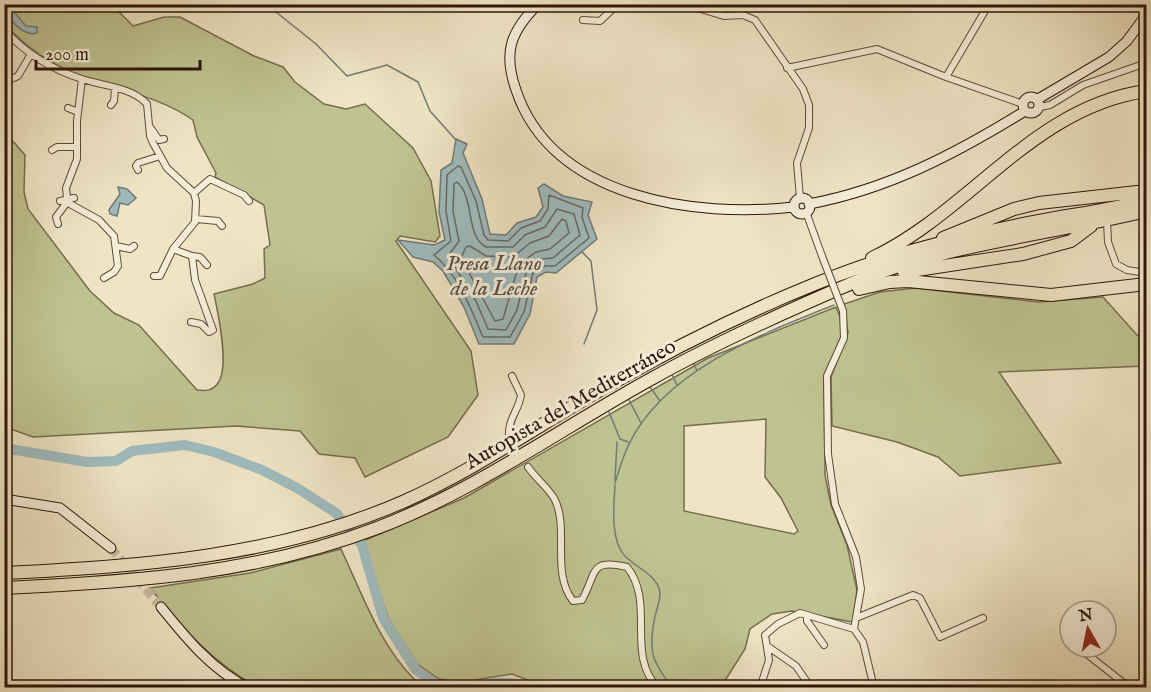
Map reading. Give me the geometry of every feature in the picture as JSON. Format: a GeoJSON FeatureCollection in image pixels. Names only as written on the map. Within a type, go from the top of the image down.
{"type":"FeatureCollection","features":[{"type":"Feature","properties":{"kind":"highway"},"geometry":{"type":"LineString","coordinates":[[818,283],[892,249],[1055,125],[1086,107],[1116,96],[1146,91]]}},
{"type":"Feature","properties":{"kind":"highway"},"geometry":{"type":"LineString","coordinates":[[979,222],[1069,204],[1144,199]]}},
{"type":"Feature","properties":{"kind":"highway"},"geometry":{"type":"LineString","coordinates":[[914,251],[979,222],[1039,203],[1144,199]]}},
{"type":"Feature","properties":{"kind":"highway","name":"Autopista del Mediterráneo"},"geometry":{"type":"LineString","coordinates":[[4,573],[141,565],[250,549],[320,531],[403,501],[468,470],[684,343],[818,283],[914,251],[1144,199]]}},
{"type":"Feature","properties":{"kind":"highway","name":"Autopista del Mediterráneo"},"geometry":{"type":"LineString","coordinates":[[4,588],[152,579],[253,565],[346,540],[414,513],[478,482],[650,379],[726,340],[853,283],[937,255],[1101,222],[1144,199]]}},
{"type":"Feature","properties":{"kind":"highway"},"geometry":{"type":"LineString","coordinates":[[927,268],[967,257],[1025,249],[1082,231],[1101,222]]}},
{"type":"Feature","properties":{"kind":"highway"},"geometry":{"type":"LineString","coordinates":[[820,298],[890,275],[1023,254],[1071,241],[1082,231]]}},
{"type":"Feature","properties":{"kind":"highway"},"geometry":{"type":"LineString","coordinates":[[937,255],[967,257]]}},
{"type":"Feature","properties":{"kind":"highway"},"geometry":{"type":"LineString","coordinates":[[726,340],[773,325],[845,294],[890,282],[918,282],[1051,295],[1146,284]]}},
{"type":"Feature","properties":{"kind":"street"},"geometry":{"type":"LineString","coordinates":[[538,4],[521,20],[514,33],[510,49],[509,71],[519,101],[535,129],[574,168],[612,187],[690,206],[759,209],[794,207],[800,213],[808,208],[893,182],[990,134],[1024,107],[1029,97],[1039,103],[1050,105],[1083,86],[1146,63]]}},
{"type":"Feature","properties":{"kind":"street"},"geometry":{"type":"LineString","coordinates":[[583,20],[600,21],[618,4]]}},
{"type":"Feature","properties":{"kind":"street"},"geometry":{"type":"LineString","coordinates":[[684,4],[724,16],[743,15],[755,20],[807,98],[811,114],[809,128],[796,163],[800,198]]}},
{"type":"Feature","properties":{"kind":"street"},"geometry":{"type":"LineString","coordinates":[[946,77],[989,4]]}},
{"type":"Feature","properties":{"kind":"street"},"geometry":{"type":"LineString","coordinates":[[787,68],[877,49],[1034,113],[1039,103],[1109,57],[1127,41],[1146,15]]}},
{"type":"Feature","properties":{"kind":"street"},"geometry":{"type":"LineString","coordinates":[[4,29],[32,54],[62,72],[140,97],[147,104],[150,136],[160,156],[194,193],[196,219],[190,231],[173,249],[160,276],[154,276]]}},
{"type":"Feature","properties":{"kind":"street"},"geometry":{"type":"LineString","coordinates":[[6,81],[21,76],[32,54]]}},
{"type":"Feature","properties":{"kind":"street"},"geometry":{"type":"LineString","coordinates":[[58,224],[56,220],[58,213],[67,200],[66,188],[77,159],[81,79]]}},
{"type":"Feature","properties":{"kind":"street"},"geometry":{"type":"LineString","coordinates":[[111,105],[114,101],[115,89]]}},
{"type":"Feature","properties":{"kind":"street"},"geometry":{"type":"LineString","coordinates":[[68,108],[78,112]]}},
{"type":"Feature","properties":{"kind":"street"},"geometry":{"type":"LineString","coordinates":[[141,115],[148,121],[159,140],[164,139]]}},
{"type":"Feature","properties":{"kind":"street"},"geometry":{"type":"LineString","coordinates":[[55,147],[77,147]]}},
{"type":"Feature","properties":{"kind":"street"},"geometry":{"type":"LineString","coordinates":[[138,170],[136,165],[141,161],[160,156]]}},
{"type":"Feature","properties":{"kind":"street"},"geometry":{"type":"LineString","coordinates":[[194,193],[210,179],[244,195],[249,201]]}},
{"type":"Feature","properties":{"kind":"street"},"geometry":{"type":"LineString","coordinates":[[794,207],[795,201],[800,198],[806,199],[822,256],[843,311],[844,338],[827,376],[828,454],[835,504],[857,562],[861,589],[854,628],[862,642],[874,685],[859,687]]}},
{"type":"Feature","properties":{"kind":"street"},"geometry":{"type":"LineString","coordinates":[[67,200],[108,228],[116,246],[117,269],[104,278]]}},
{"type":"Feature","properties":{"kind":"street"},"geometry":{"type":"LineString","coordinates":[[196,219],[218,220],[222,226]]}},
{"type":"Feature","properties":{"kind":"street"},"geometry":{"type":"LineString","coordinates":[[1101,222],[1116,264],[1127,270],[1146,273]]}},
{"type":"Feature","properties":{"kind":"street"},"geometry":{"type":"LineString","coordinates":[[116,246],[130,249],[134,246]]}},
{"type":"Feature","properties":{"kind":"street"},"geometry":{"type":"LineString","coordinates":[[173,249],[200,257],[207,265]]}},
{"type":"Feature","properties":{"kind":"street"},"geometry":{"type":"LineString","coordinates":[[191,322],[201,324],[209,332],[213,330],[195,280],[192,256]]}},
{"type":"Feature","properties":{"kind":"street"},"geometry":{"type":"LineString","coordinates":[[509,435],[510,419],[516,412],[521,395],[512,376]]}},
{"type":"Feature","properties":{"kind":"street"},"geometry":{"type":"LineString","coordinates":[[528,467],[555,501],[564,581],[567,594],[573,601],[582,600],[590,579],[602,564],[627,567],[631,572],[639,587],[642,632],[640,649],[644,667],[658,687]]}},
{"type":"Feature","properties":{"kind":"street"},"geometry":{"type":"LineString","coordinates":[[4,499],[60,508],[111,548]]}},
{"type":"Feature","properties":{"kind":"street"},"geometry":{"type":"LineString","coordinates":[[856,618],[913,595],[920,598],[940,637],[983,618]]}},
{"type":"Feature","properties":{"kind":"street"},"geometry":{"type":"LineString","coordinates":[[161,607],[192,645],[228,678],[248,687]]}},
{"type":"Feature","properties":{"kind":"street"},"geometry":{"type":"LineString","coordinates":[[760,687],[769,660],[765,635],[778,624],[796,614],[854,628]]}},
{"type":"Feature","properties":{"kind":"street"},"geometry":{"type":"LineString","coordinates":[[807,615],[807,621],[824,645]]}},
{"type":"Feature","properties":{"kind":"street"},"geometry":{"type":"LineString","coordinates":[[766,646],[796,666],[807,682]]}},
{"type":"Feature","properties":{"kind":"street"},"geometry":{"type":"LineString","coordinates":[[1094,659],[1130,687]]}},
{"type":"Feature","properties":{"kind":"green space"},"geometry":{"type":"Polygon","coordinates":[[[5,5],[112,5],[133,26],[164,17],[180,17],[254,56],[283,67],[295,82],[324,104],[346,109],[365,104],[413,148],[431,181],[440,236],[435,242],[400,236],[396,241],[471,351],[478,395],[448,437],[365,477],[355,458],[319,454],[300,431],[236,426],[33,437],[5,427],[4,131],[25,155],[24,192],[28,209],[90,291],[114,313],[139,325],[197,390],[214,388],[218,383],[223,365],[222,340],[214,294],[253,284],[265,278],[264,249],[270,245],[264,205],[215,177],[216,173],[197,137],[193,120],[166,105],[81,76],[49,61],[30,48],[5,24],[5,5]]]}},
{"type":"Feature","properties":{"kind":"green space"},"geometry":{"type":"Polygon","coordinates":[[[915,288],[1039,302],[1103,297],[1137,335],[1146,340],[1146,366],[999,372],[1061,463],[960,476],[938,457],[897,442],[832,426],[831,377],[848,333],[844,304],[880,292],[915,288]]]}},
{"type":"Feature","properties":{"kind":"green space"},"geometry":{"type":"Polygon","coordinates":[[[836,307],[842,334],[824,380],[825,475],[831,505],[847,545],[857,590],[853,622],[792,611],[772,614],[750,629],[745,649],[721,687],[546,687],[512,674],[462,682],[439,679],[417,664],[388,618],[363,541],[464,498],[708,358],[836,307]],[[766,419],[684,426],[684,511],[794,534],[798,531],[781,498],[765,477],[766,419]]]}},
{"type":"Feature","properties":{"kind":"green space"},"geometry":{"type":"Polygon","coordinates":[[[341,549],[385,641],[409,674],[423,687],[258,687],[212,656],[150,588],[250,573],[341,549]]]}},
{"type":"Feature","properties":{"kind":"water"},"geometry":{"type":"Polygon","coordinates":[[[14,5],[14,12],[26,26],[37,27],[37,33],[32,34],[21,30],[12,21],[6,6],[14,5]]]}},
{"type":"Feature","properties":{"kind":"water","name":"Presa Llano de la Leche"},"geometry":{"type":"Polygon","coordinates":[[[456,139],[467,144],[463,153],[482,199],[490,234],[506,235],[517,223],[536,217],[543,207],[538,188],[544,184],[563,196],[592,202],[588,215],[597,239],[556,273],[546,272],[537,277],[530,314],[514,344],[479,344],[464,307],[443,271],[433,262],[413,257],[398,240],[434,245],[445,240],[439,212],[441,170],[452,163],[456,139]]]}},
{"type":"Feature","properties":{"kind":"water"},"geometry":{"type":"Polygon","coordinates":[[[118,187],[127,189],[136,198],[128,205],[120,203],[117,216],[110,214],[109,210],[120,194],[118,187]]]}},
{"type":"Feature","properties":{"kind":"waterway"},"geometry":{"type":"LineString","coordinates":[[266,4],[316,44],[347,76],[387,65],[418,82],[430,111],[456,140]]}},
{"type":"Feature","properties":{"kind":"waterway"},"geometry":{"type":"LineString","coordinates":[[582,252],[591,261],[597,310],[584,344]]}},
{"type":"Feature","properties":{"kind":"waterway"},"geometry":{"type":"LineString","coordinates":[[615,483],[629,444],[645,418],[666,395],[691,375],[747,342],[834,305]]}},
{"type":"Feature","properties":{"kind":"waterway"},"geometry":{"type":"LineString","coordinates":[[694,364],[697,371]]}},
{"type":"Feature","properties":{"kind":"waterway"},"geometry":{"type":"LineString","coordinates":[[672,375],[677,385]]}},
{"type":"Feature","properties":{"kind":"waterway"},"geometry":{"type":"LineString","coordinates":[[650,387],[660,401]]}},
{"type":"Feature","properties":{"kind":"waterway"},"geometry":{"type":"LineString","coordinates":[[629,400],[641,423]]}},
{"type":"Feature","properties":{"kind":"waterway"},"geometry":{"type":"LineString","coordinates":[[609,412],[620,439],[628,442]]}},
{"type":"Feature","properties":{"kind":"waterway"},"geometry":{"type":"LineString","coordinates":[[615,480],[617,442]]}},
{"type":"Feature","properties":{"kind":"waterway"},"geometry":{"type":"LineString","coordinates":[[4,448],[87,462],[116,461],[132,451],[185,445],[214,452],[262,470],[297,488],[336,513],[362,545],[383,618],[416,670],[442,688]]}},
{"type":"Feature","properties":{"kind":"waterway"},"geometry":{"type":"LineString","coordinates":[[615,485],[614,526],[617,542],[624,555],[649,574],[658,586],[660,596],[653,628],[653,655],[673,688]]}},
{"type":"Feature","properties":{"kind":"waterway"},"geometry":{"type":"LineString","coordinates":[[472,688],[503,683],[534,688]]}},
{"type":"Feature","properties":{"kind":"tunnel"},"geometry":{"type":"LineString","coordinates":[[111,548],[161,607]]}}]}
